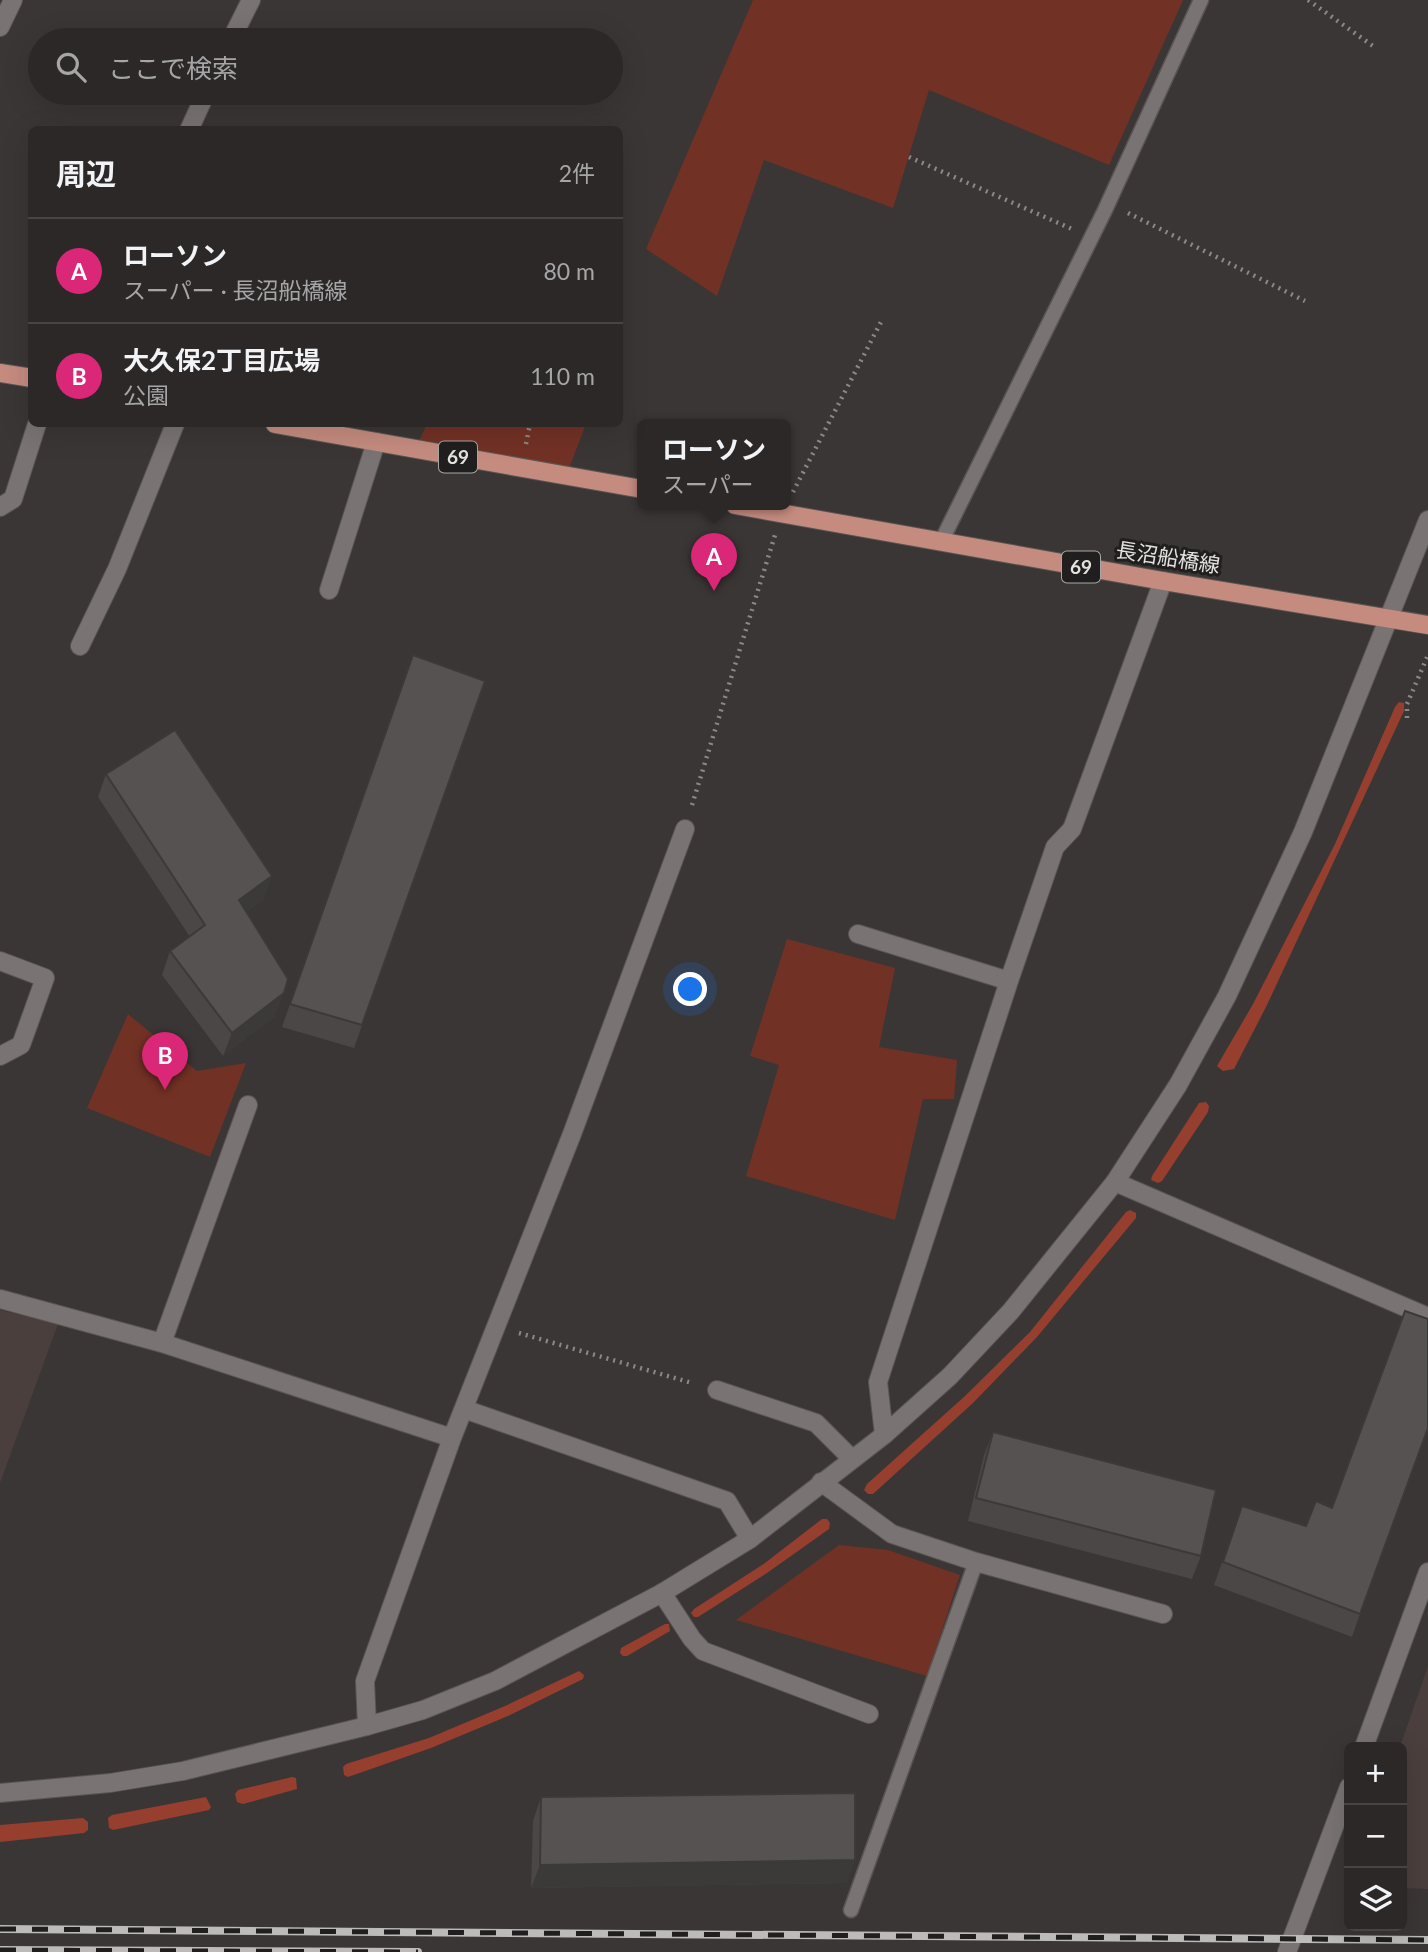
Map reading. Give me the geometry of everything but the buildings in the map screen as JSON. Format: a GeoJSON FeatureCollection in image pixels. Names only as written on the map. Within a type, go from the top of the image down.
{"type":"FeatureCollection","features":[{"type":"Feature","properties":{"kind":"main road"},"geometry":{"type":"LineString","coordinates":[[0,373],[28,378]]}},
{"type":"Feature","properties":{"kind":"main road","name":"69"},"geometry":{"type":"LineString","coordinates":[[292,427],[637,488]]}},
{"type":"Feature","properties":{"kind":"main road","name":"長沼船橋線"},"geometry":{"type":"LineString","coordinates":[[764,510],[1428,625]]}},
{"type":"Feature","properties":{"kind":"street"},"geometry":{"type":"LineString","coordinates":[[0,27],[13,0]]}},
{"type":"Feature","properties":{"kind":"street"},"geometry":{"type":"LineString","coordinates":[[237,28],[251,0]]}},
{"type":"Feature","properties":{"kind":"street"},"geometry":{"type":"LineString","coordinates":[[190,126],[200,105]]}},
{"type":"Feature","properties":{"kind":"street"},"geometry":{"type":"LineString","coordinates":[[0,507],[13,499],[36,427]]}},
{"type":"Feature","properties":{"kind":"street"},"geometry":{"type":"LineString","coordinates":[[80,646],[117,569],[174,427]]}},
{"type":"Feature","properties":{"kind":"street"},"geometry":{"type":"LineString","coordinates":[[329,590],[376,442]]}},
{"type":"Feature","properties":{"kind":"street"},"geometry":{"type":"LineString","coordinates":[[0,1793],[110,1783],[183,1771],[423,1710],[495,1681],[662,1593],[750,1539],[884,1435],[950,1376],[1011,1311],[1115,1182],[1178,1085],[1227,996],[1303,832],[1428,520]]}},
{"type":"Feature","properties":{"kind":"street"},"geometry":{"type":"LineString","coordinates":[[884,1435],[878,1382],[1009,981],[1055,847],[1072,829],[1163,581]]}},
{"type":"Feature","properties":{"kind":"street"},"geometry":{"type":"LineString","coordinates":[[367,1726],[365,1681],[452,1438],[572,1134],[685,829]]}},
{"type":"Feature","properties":{"kind":"street"},"geometry":{"type":"LineString","coordinates":[[858,934],[1009,981]]}},
{"type":"Feature","properties":{"kind":"street"},"geometry":{"type":"LineString","coordinates":[[0,961],[45,978],[21,1045],[0,1056]]}},
{"type":"Feature","properties":{"kind":"street"},"geometry":{"type":"LineString","coordinates":[[162,1343],[248,1105]]}},
{"type":"Feature","properties":{"kind":"street"},"geometry":{"type":"LineString","coordinates":[[1115,1182],[1428,1317]]}},
{"type":"Feature","properties":{"kind":"street"},"geometry":{"type":"LineString","coordinates":[[0,1299],[162,1343],[452,1438]]}},
{"type":"Feature","properties":{"kind":"street"},"geometry":{"type":"LineString","coordinates":[[717,1390],[816,1423],[852,1459]]}},
{"type":"Feature","properties":{"kind":"street"},"geometry":{"type":"LineString","coordinates":[[464,1409],[727,1501],[750,1539]]}},
{"type":"Feature","properties":{"kind":"street"},"geometry":{"type":"LineString","coordinates":[[821,1482],[892,1534],[976,1562],[1163,1614]]}},
{"type":"Feature","properties":{"kind":"street"},"geometry":{"type":"LineString","coordinates":[[1366,1742],[1428,1572]]}},
{"type":"Feature","properties":{"kind":"street"},"geometry":{"type":"LineString","coordinates":[[662,1593],[703,1651],[869,1714]]}},
{"type":"Feature","properties":{"kind":"street"},"geometry":{"type":"LineString","coordinates":[[1287,1952],[1344,1800]]}},
{"type":"Feature","properties":{"kind":"lane"},"geometry":{"type":"LineString","coordinates":[[941,542],[1092,238],[1201,0]]}},
{"type":"Feature","properties":{"kind":"lane"},"geometry":{"type":"LineString","coordinates":[[851,1910],[976,1562]]}},
{"type":"Feature","properties":{"kind":"path"},"geometry":{"type":"LineString","coordinates":[[1308,0],[1373,46]]}},
{"type":"Feature","properties":{"kind":"path"},"geometry":{"type":"LineString","coordinates":[[909,157],[1092,238]]}},
{"type":"Feature","properties":{"kind":"path"},"geometry":{"type":"LineString","coordinates":[[1108,204],[1305,301]]}},
{"type":"Feature","properties":{"kind":"path"},"geometry":{"type":"LineString","coordinates":[[791,494],[882,320]]}},
{"type":"Feature","properties":{"kind":"path"},"geometry":{"type":"LineString","coordinates":[[525,448],[529,427]]}},
{"type":"Feature","properties":{"kind":"path"},"geometry":{"type":"LineString","coordinates":[[685,829],[781,513]]}},
{"type":"Feature","properties":{"kind":"path"},"geometry":{"type":"LineString","coordinates":[[1408,718],[1408,704],[1428,655]]}},
{"type":"Feature","properties":{"kind":"path"},"geometry":{"type":"LineString","coordinates":[[496,1326],[717,1390]]}},
{"type":"Feature","properties":{"kind":"shaded area"},"geometry":{"type":"Polygon","coordinates":[[[753,0],[1183,0],[1109,165],[929,90],[893,208],[764,160],[717,296],[646,249],[753,0]]]}},
{"type":"Feature","properties":{"kind":"shaded area"},"geometry":{"type":"Polygon","coordinates":[[[426,427],[585,427],[568,471],[417,445],[426,427]]]}},
{"type":"Feature","properties":{"kind":"shaded area"},"geometry":{"type":"Polygon","coordinates":[[[1399,702],[1404,703],[1404,711],[1266,1007],[1234,1069],[1223,1071],[1217,1066],[1253,1004],[1335,844],[1399,702]]]}},
{"type":"Feature","properties":{"kind":"shaded area"},"geometry":{"type":"Polygon","coordinates":[[[787,939],[895,968],[879,1047],[957,1060],[954,1099],[923,1099],[895,1220],[746,1176],[779,1065],[750,1056],[787,939]]]}},
{"type":"Feature","properties":{"kind":"shaded area"},"geometry":{"type":"Polygon","coordinates":[[[128,1014],[197,1071],[246,1063],[210,1157],[87,1108],[128,1014]]]}},
{"type":"Feature","properties":{"kind":"shaded area"},"geometry":{"type":"Polygon","coordinates":[[[1206,1102],[1209,1106],[1208,1112],[1162,1181],[1158,1183],[1151,1180],[1199,1103],[1206,1102]]]}},
{"type":"Feature","properties":{"kind":"shaded area"},"geometry":{"type":"Polygon","coordinates":[[[1130,1210],[1136,1213],[1136,1218],[1037,1337],[973,1403],[873,1494],[868,1494],[864,1490],[867,1484],[965,1396],[1030,1332],[1130,1210]]]}},
{"type":"Feature","properties":{"kind":"shaded area"},"geometry":{"type":"Polygon","coordinates":[[[0,1310],[58,1324],[0,1483],[0,1310]]]}},
{"type":"Feature","properties":{"kind":"shaded area"},"geometry":{"type":"Polygon","coordinates":[[[822,1519],[827,1519],[830,1523],[829,1529],[698,1617],[691,1613],[765,1563],[822,1519]]]}},
{"type":"Feature","properties":{"kind":"shaded area"},"geometry":{"type":"Polygon","coordinates":[[[839,1545],[888,1550],[960,1575],[927,1676],[736,1620],[839,1545]]]}},
{"type":"Feature","properties":{"kind":"shaded area"},"geometry":{"type":"Polygon","coordinates":[[[669,1624],[670,1631],[627,1656],[620,1653],[621,1648],[669,1624]]]}},
{"type":"Feature","properties":{"kind":"shaded area"},"geometry":{"type":"Polygon","coordinates":[[[1428,1666],[1428,1889],[1407,1888],[1407,1742],[1402,1742],[1428,1666]]]}},
{"type":"Feature","properties":{"kind":"shaded area"},"geometry":{"type":"Polygon","coordinates":[[[579,1671],[584,1675],[583,1679],[508,1716],[431,1748],[348,1777],[344,1775],[343,1767],[346,1764],[429,1738],[579,1671]]]}},
{"type":"Feature","properties":{"kind":"shaded area"},"geometry":{"type":"Polygon","coordinates":[[[296,1778],[297,1789],[243,1804],[237,1802],[235,1794],[238,1790],[296,1778]]]}},
{"type":"Feature","properties":{"kind":"shaded area"},"geometry":{"type":"Polygon","coordinates":[[[206,1797],[211,1807],[209,1810],[113,1830],[109,1828],[108,1818],[112,1815],[206,1797]]]}},
{"type":"Feature","properties":{"kind":"shaded area"},"geometry":{"type":"Polygon","coordinates":[[[83,1818],[88,1822],[88,1830],[84,1833],[0,1842],[0,1825],[83,1818]]]}},
{"type":"Feature","properties":{"kind":"railway"},"geometry":{"type":"LineString","coordinates":[[0,1929],[1428,1940]]}},
{"type":"Feature","properties":{"kind":"railway"},"geometry":{"type":"LineString","coordinates":[[0,1950],[418,1952]]}},
{"type":"Feature","properties":{"kind":"place","name":"ローソン"},"geometry":{"type":"Point","coordinates":[714,591]}},
{"type":"Feature","properties":{"kind":"place","name":"大久保2丁目広場"},"geometry":{"type":"Point","coordinates":[165,1090]}}]}
